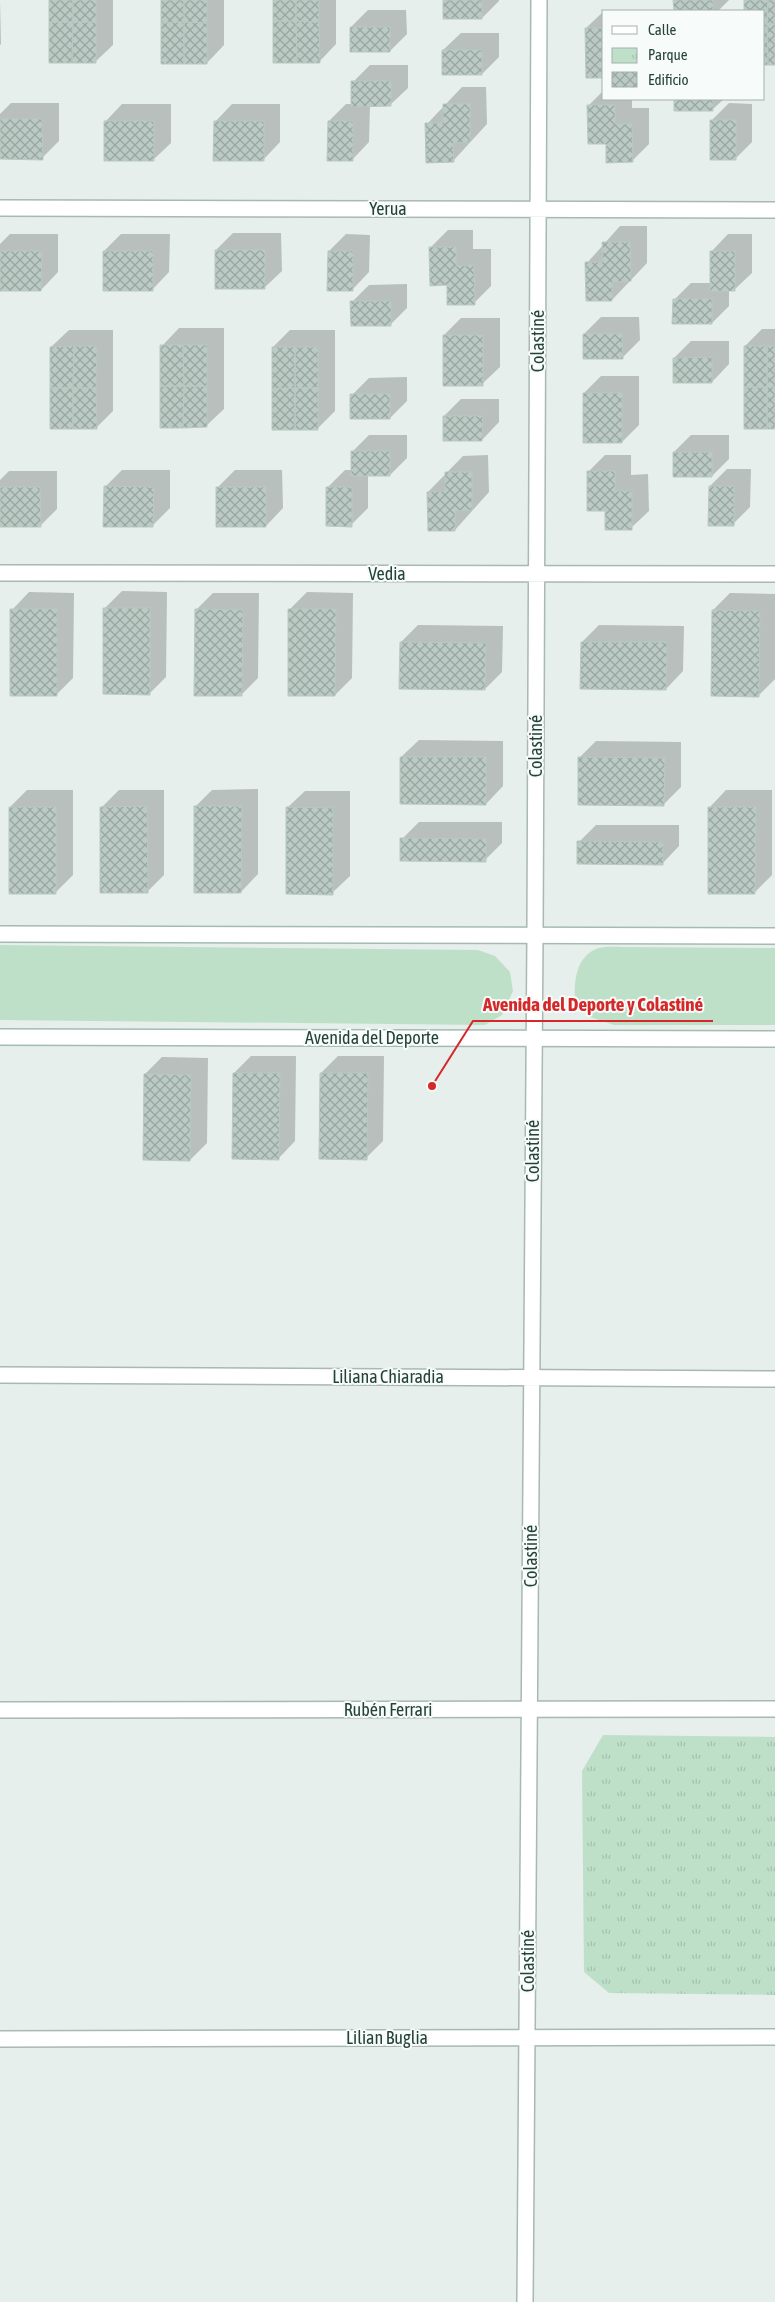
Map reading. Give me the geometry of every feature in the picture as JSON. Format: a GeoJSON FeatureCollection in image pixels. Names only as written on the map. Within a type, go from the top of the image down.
{"type":"FeatureCollection","features":[{"type":"Feature","properties":{"kind":"street","name":"Colastiné"},"geometry":{"type":"LineString","coordinates":[[525,2302],[535,935],[539,0]]}},
{"type":"Feature","properties":{"kind":"street","name":"Yerua"},"geometry":{"type":"LineString","coordinates":[[0,208],[775,210]]}},
{"type":"Feature","properties":{"kind":"street","name":"Vedia"},"geometry":{"type":"LineString","coordinates":[[0,573],[775,574]]}},
{"type":"Feature","properties":{"kind":"street"},"geometry":{"type":"LineString","coordinates":[[0,934],[775,936]]}},
{"type":"Feature","properties":{"kind":"street","name":"Avenida del Deporte"},"geometry":{"type":"LineString","coordinates":[[0,1036],[775,1039]]}},
{"type":"Feature","properties":{"kind":"street","name":"Liliana Chiaradia"},"geometry":{"type":"LineString","coordinates":[[0,1375],[775,1380]]}},
{"type":"Feature","properties":{"kind":"street","name":"Rubén Ferrari"},"geometry":{"type":"LineString","coordinates":[[0,1710],[775,1709]]}},
{"type":"Feature","properties":{"kind":"street","name":"Lilian Buglia"},"geometry":{"type":"LineString","coordinates":[[0,2039],[775,2037]]}},
{"type":"Feature","properties":{"kind":"green space"},"geometry":{"type":"Polygon","coordinates":[[[0,945],[478,950],[495,956],[510,972],[513,991],[502,1015],[485,1025],[0,1020],[0,945]]]}},
{"type":"Feature","properties":{"kind":"green space"},"geometry":{"type":"Polygon","coordinates":[[[606,947],[775,948],[775,1025],[614,1025],[590,1017],[575,1002],[577,972],[584,958],[596,949],[606,947]]]}},
{"type":"Feature","properties":{"kind":"green space"},"geometry":{"type":"Polygon","coordinates":[[[603,1735],[775,1737],[775,1995],[609,1993],[584,1972],[582,1771],[603,1735]]]}},
{"type":"Feature","properties":{"kind":"building"},"geometry":{"type":"Polygon","coordinates":[[[49,0],[73,0],[73,22],[49,22],[49,0]]]}},
{"type":"Feature","properties":{"kind":"building"},"geometry":{"type":"Polygon","coordinates":[[[73,0],[96,0],[96,22],[73,22],[73,0]]]}},
{"type":"Feature","properties":{"kind":"building"},"geometry":{"type":"Polygon","coordinates":[[[161,0],[184,0],[184,22],[161,23],[161,0]]]}},
{"type":"Feature","properties":{"kind":"building"},"geometry":{"type":"Polygon","coordinates":[[[184,0],[207,0],[207,23],[184,22],[184,0]]]}},
{"type":"Feature","properties":{"kind":"building"},"geometry":{"type":"Polygon","coordinates":[[[273,0],[296,0],[296,21],[273,21],[273,0]]]}},
{"type":"Feature","properties":{"kind":"building"},"geometry":{"type":"Polygon","coordinates":[[[296,0],[319,0],[319,22],[296,21],[296,0]]]}},
{"type":"Feature","properties":{"kind":"building"},"geometry":{"type":"Polygon","coordinates":[[[443,0],[482,0],[482,19],[443,19],[443,0]]]}},
{"type":"Feature","properties":{"kind":"building"},"geometry":{"type":"Polygon","coordinates":[[[673,0],[713,0],[713,10],[674,10],[673,0]]]}},
{"type":"Feature","properties":{"kind":"building"},"geometry":{"type":"Polygon","coordinates":[[[744,0],[768,0],[767,24],[765,24],[765,10],[744,10],[744,0]]]}},
{"type":"Feature","properties":{"kind":"building"},"geometry":{"type":"Polygon","coordinates":[[[768,0],[775,0],[775,24],[767,24],[768,0]]]}},
{"type":"Feature","properties":{"kind":"building"},"geometry":{"type":"Polygon","coordinates":[[[273,21],[296,21],[297,63],[273,63],[273,21]]]}},
{"type":"Feature","properties":{"kind":"building"},"geometry":{"type":"Polygon","coordinates":[[[296,21],[319,22],[320,63],[297,63],[296,21]]]}},
{"type":"Feature","properties":{"kind":"building"},"geometry":{"type":"Polygon","coordinates":[[[49,22],[73,22],[72,63],[49,63],[49,22]]]}},
{"type":"Feature","properties":{"kind":"building"},"geometry":{"type":"Polygon","coordinates":[[[73,22],[96,22],[96,63],[72,63],[73,22]]]}},
{"type":"Feature","properties":{"kind":"building"},"geometry":{"type":"Polygon","coordinates":[[[184,22],[207,23],[207,64],[184,64],[184,22]]]}},
{"type":"Feature","properties":{"kind":"building"},"geometry":{"type":"Polygon","coordinates":[[[184,22],[184,64],[161,64],[161,23],[184,22]]]}},
{"type":"Feature","properties":{"kind":"building"},"geometry":{"type":"Polygon","coordinates":[[[765,24],[767,24],[768,65],[765,65],[765,24]]]}},
{"type":"Feature","properties":{"kind":"building"},"geometry":{"type":"Polygon","coordinates":[[[767,24],[775,24],[775,65],[768,65],[767,24]]]}},
{"type":"Feature","properties":{"kind":"building"},"geometry":{"type":"Polygon","coordinates":[[[350,27],[390,27],[390,52],[350,52],[350,27]]]}},
{"type":"Feature","properties":{"kind":"building"},"geometry":{"type":"Polygon","coordinates":[[[585,28],[602,28],[602,78],[586,78],[585,28]]]}},
{"type":"Feature","properties":{"kind":"building"},"geometry":{"type":"Polygon","coordinates":[[[442,50],[482,50],[482,75],[442,75],[442,50]]]}},
{"type":"Feature","properties":{"kind":"building"},"geometry":{"type":"Polygon","coordinates":[[[351,81],[391,81],[391,106],[351,107],[351,81]]]}},
{"type":"Feature","properties":{"kind":"building"},"geometry":{"type":"Polygon","coordinates":[[[674,100],[713,100],[713,111],[674,111],[674,100]]]}},
{"type":"Feature","properties":{"kind":"building"},"geometry":{"type":"Polygon","coordinates":[[[443,104],[470,104],[470,142],[453,143],[454,162],[426,163],[425,123],[443,123],[443,104]]]}},
{"type":"Feature","properties":{"kind":"building"},"geometry":{"type":"Polygon","coordinates":[[[587,105],[615,105],[615,124],[632,124],[633,162],[606,163],[606,144],[588,144],[587,105]]]}},
{"type":"Feature","properties":{"kind":"building"},"geometry":{"type":"Polygon","coordinates":[[[0,119],[42,119],[43,160],[0,159],[0,119]]]}},
{"type":"Feature","properties":{"kind":"building"},"geometry":{"type":"Polygon","coordinates":[[[710,120],[736,120],[736,160],[710,160],[710,120]]]}},
{"type":"Feature","properties":{"kind":"building"},"geometry":{"type":"Polygon","coordinates":[[[104,121],[154,121],[154,161],[104,161],[104,121]]]}},
{"type":"Feature","properties":{"kind":"building"},"geometry":{"type":"Polygon","coordinates":[[[214,121],[264,121],[264,161],[213,161],[214,121]]]}},
{"type":"Feature","properties":{"kind":"building"},"geometry":{"type":"Polygon","coordinates":[[[328,121],[353,121],[353,161],[327,161],[328,121]]]}},
{"type":"Feature","properties":{"kind":"building"},"geometry":{"type":"Polygon","coordinates":[[[602,242],[630,242],[631,281],[612,282],[612,301],[586,301],[585,262],[603,262],[602,242]]]}},
{"type":"Feature","properties":{"kind":"building"},"geometry":{"type":"Polygon","coordinates":[[[429,247],[456,247],[456,266],[474,265],[475,305],[447,305],[447,285],[430,286],[429,247]]]}},
{"type":"Feature","properties":{"kind":"building"},"geometry":{"type":"Polygon","coordinates":[[[215,250],[265,250],[265,289],[215,289],[215,250]]]}},
{"type":"Feature","properties":{"kind":"building"},"geometry":{"type":"Polygon","coordinates":[[[0,251],[42,251],[41,291],[0,291],[0,251]]]}},
{"type":"Feature","properties":{"kind":"building"},"geometry":{"type":"Polygon","coordinates":[[[103,251],[153,251],[153,291],[103,291],[103,251]]]}},
{"type":"Feature","properties":{"kind":"building"},"geometry":{"type":"Polygon","coordinates":[[[328,251],[353,251],[353,291],[327,291],[328,251]]]}},
{"type":"Feature","properties":{"kind":"building"},"geometry":{"type":"Polygon","coordinates":[[[710,251],[735,251],[735,291],[710,291],[710,251]]]}},
{"type":"Feature","properties":{"kind":"building"},"geometry":{"type":"Polygon","coordinates":[[[673,299],[712,299],[712,324],[672,324],[673,299]]]}},
{"type":"Feature","properties":{"kind":"building"},"geometry":{"type":"Polygon","coordinates":[[[350,301],[391,301],[391,326],[351,326],[350,301]]]}},
{"type":"Feature","properties":{"kind":"building"},"geometry":{"type":"Polygon","coordinates":[[[583,334],[622,334],[623,359],[583,359],[583,334]]]}},
{"type":"Feature","properties":{"kind":"building"},"geometry":{"type":"Polygon","coordinates":[[[443,335],[483,335],[483,386],[443,386],[443,335]]]}},
{"type":"Feature","properties":{"kind":"building"},"geometry":{"type":"Polygon","coordinates":[[[160,345],[183,345],[184,386],[160,386],[160,345]]]}},
{"type":"Feature","properties":{"kind":"building"},"geometry":{"type":"Polygon","coordinates":[[[183,345],[207,345],[207,386],[184,386],[183,345]]]}},
{"type":"Feature","properties":{"kind":"building"},"geometry":{"type":"Polygon","coordinates":[[[74,346],[73,388],[50,388],[50,347],[74,346]]]}},
{"type":"Feature","properties":{"kind":"building"},"geometry":{"type":"Polygon","coordinates":[[[74,346],[97,346],[96,388],[73,388],[74,346]]]}},
{"type":"Feature","properties":{"kind":"building"},"geometry":{"type":"Polygon","coordinates":[[[744,346],[767,346],[767,387],[744,387],[744,346]]]}},
{"type":"Feature","properties":{"kind":"building"},"geometry":{"type":"Polygon","coordinates":[[[767,346],[775,346],[775,387],[767,387],[767,346]]]}},
{"type":"Feature","properties":{"kind":"building"},"geometry":{"type":"Polygon","coordinates":[[[272,347],[295,347],[295,388],[272,389],[272,347]]]}},
{"type":"Feature","properties":{"kind":"building"},"geometry":{"type":"Polygon","coordinates":[[[295,347],[318,347],[318,388],[295,388],[295,347]]]}},
{"type":"Feature","properties":{"kind":"building"},"geometry":{"type":"Polygon","coordinates":[[[712,357],[712,383],[673,383],[673,358],[712,357]]]}},
{"type":"Feature","properties":{"kind":"building"},"geometry":{"type":"Polygon","coordinates":[[[160,386],[184,386],[183,428],[160,428],[160,386]]]}},
{"type":"Feature","properties":{"kind":"building"},"geometry":{"type":"Polygon","coordinates":[[[184,386],[207,386],[207,427],[183,428],[184,386]]]}},
{"type":"Feature","properties":{"kind":"building"},"geometry":{"type":"Polygon","coordinates":[[[744,387],[767,387],[767,429],[744,429],[744,387]]]}},
{"type":"Feature","properties":{"kind":"building"},"geometry":{"type":"Polygon","coordinates":[[[767,387],[775,387],[775,429],[767,429],[767,387]]]}},
{"type":"Feature","properties":{"kind":"building"},"geometry":{"type":"Polygon","coordinates":[[[50,388],[73,388],[73,429],[50,429],[50,388]]]}},
{"type":"Feature","properties":{"kind":"building"},"geometry":{"type":"Polygon","coordinates":[[[73,388],[96,388],[97,429],[73,429],[73,388]]]}},
{"type":"Feature","properties":{"kind":"building"},"geometry":{"type":"Polygon","coordinates":[[[295,388],[318,388],[318,430],[295,430],[295,388]]]}},
{"type":"Feature","properties":{"kind":"building"},"geometry":{"type":"Polygon","coordinates":[[[295,388],[295,430],[272,430],[272,389],[295,388]]]}},
{"type":"Feature","properties":{"kind":"building"},"geometry":{"type":"Polygon","coordinates":[[[583,393],[622,393],[622,443],[583,443],[583,393]]]}},
{"type":"Feature","properties":{"kind":"building"},"geometry":{"type":"Polygon","coordinates":[[[350,394],[390,394],[390,419],[350,419],[350,394]]]}},
{"type":"Feature","properties":{"kind":"building"},"geometry":{"type":"Polygon","coordinates":[[[443,416],[483,416],[482,441],[443,441],[443,416]]]}},
{"type":"Feature","properties":{"kind":"building"},"geometry":{"type":"Polygon","coordinates":[[[351,451],[390,451],[390,476],[351,476],[351,451]]]}},
{"type":"Feature","properties":{"kind":"building"},"geometry":{"type":"Polygon","coordinates":[[[673,452],[712,452],[712,477],[673,477],[673,452]]]}},
{"type":"Feature","properties":{"kind":"building"},"geometry":{"type":"Polygon","coordinates":[[[587,471],[615,471],[615,491],[632,491],[632,530],[605,530],[605,511],[587,511],[587,471]]]}},
{"type":"Feature","properties":{"kind":"building"},"geometry":{"type":"Polygon","coordinates":[[[445,472],[472,472],[472,510],[455,511],[455,531],[428,531],[427,492],[445,491],[445,472]]]}},
{"type":"Feature","properties":{"kind":"building"},"geometry":{"type":"Polygon","coordinates":[[[104,486],[154,487],[153,527],[103,527],[104,486]]]}},
{"type":"Feature","properties":{"kind":"building"},"geometry":{"type":"Polygon","coordinates":[[[709,486],[734,486],[734,526],[708,526],[709,486]]]}},
{"type":"Feature","properties":{"kind":"building"},"geometry":{"type":"Polygon","coordinates":[[[0,487],[40,487],[41,527],[0,527],[0,487]]]}},
{"type":"Feature","properties":{"kind":"building"},"geometry":{"type":"Polygon","coordinates":[[[216,487],[266,487],[266,527],[216,527],[216,487]]]}},
{"type":"Feature","properties":{"kind":"building"},"geometry":{"type":"Polygon","coordinates":[[[326,487],[352,487],[352,527],[326,526],[326,487]]]}},
{"type":"Feature","properties":{"kind":"building"},"geometry":{"type":"Polygon","coordinates":[[[103,608],[150,608],[150,695],[103,694],[103,608]]]}},
{"type":"Feature","properties":{"kind":"building"},"geometry":{"type":"Polygon","coordinates":[[[10,609],[57,609],[57,696],[10,696],[10,609]]]}},
{"type":"Feature","properties":{"kind":"building"},"geometry":{"type":"Polygon","coordinates":[[[195,609],[243,610],[242,696],[194,696],[195,609]]]}},
{"type":"Feature","properties":{"kind":"building"},"geometry":{"type":"Polygon","coordinates":[[[288,609],[336,609],[335,696],[288,696],[288,609]]]}},
{"type":"Feature","properties":{"kind":"building"},"geometry":{"type":"Polygon","coordinates":[[[712,610],[760,611],[759,697],[711,696],[712,610]]]}},
{"type":"Feature","properties":{"kind":"building"},"geometry":{"type":"Polygon","coordinates":[[[400,642],[486,643],[485,690],[399,689],[400,642]]]}},
{"type":"Feature","properties":{"kind":"building"},"geometry":{"type":"Polygon","coordinates":[[[581,642],[667,642],[666,690],[580,689],[581,642]]]}},
{"type":"Feature","properties":{"kind":"building"},"geometry":{"type":"Polygon","coordinates":[[[400,757],[486,757],[486,805],[400,804],[400,757]]]}},
{"type":"Feature","properties":{"kind":"building"},"geometry":{"type":"Polygon","coordinates":[[[578,757],[665,758],[664,806],[578,805],[578,757]]]}},
{"type":"Feature","properties":{"kind":"building"},"geometry":{"type":"Polygon","coordinates":[[[147,806],[148,893],[100,893],[100,807],[147,806]]]}},
{"type":"Feature","properties":{"kind":"building"},"geometry":{"type":"Polygon","coordinates":[[[194,806],[242,806],[241,893],[194,893],[194,806]]]}},
{"type":"Feature","properties":{"kind":"building"},"geometry":{"type":"Polygon","coordinates":[[[9,807],[56,807],[56,894],[9,894],[9,807]]]}},
{"type":"Feature","properties":{"kind":"building"},"geometry":{"type":"Polygon","coordinates":[[[286,807],[333,808],[333,895],[286,894],[286,807]]]}},
{"type":"Feature","properties":{"kind":"building"},"geometry":{"type":"Polygon","coordinates":[[[708,807],[756,807],[755,894],[708,894],[708,807]]]}},
{"type":"Feature","properties":{"kind":"building"},"geometry":{"type":"Polygon","coordinates":[[[400,838],[486,839],[486,862],[400,861],[400,838]]]}},
{"type":"Feature","properties":{"kind":"building"},"geometry":{"type":"Polygon","coordinates":[[[577,841],[663,842],[663,865],[577,864],[577,841]]]}},
{"type":"Feature","properties":{"kind":"building"},"geometry":{"type":"Polygon","coordinates":[[[233,1073],[280,1073],[279,1160],[232,1159],[233,1073]]]}},
{"type":"Feature","properties":{"kind":"building"},"geometry":{"type":"Polygon","coordinates":[[[320,1073],[368,1073],[367,1160],[319,1159],[320,1073]]]}},
{"type":"Feature","properties":{"kind":"building"},"geometry":{"type":"Polygon","coordinates":[[[144,1074],[191,1075],[190,1161],[143,1160],[144,1074]]]}},
{"type":"Feature","properties":{"kind":"place","name":"Avenida del Deporte y Colastiné"},"geometry":{"type":"Point","coordinates":[432,1086]}}]}
